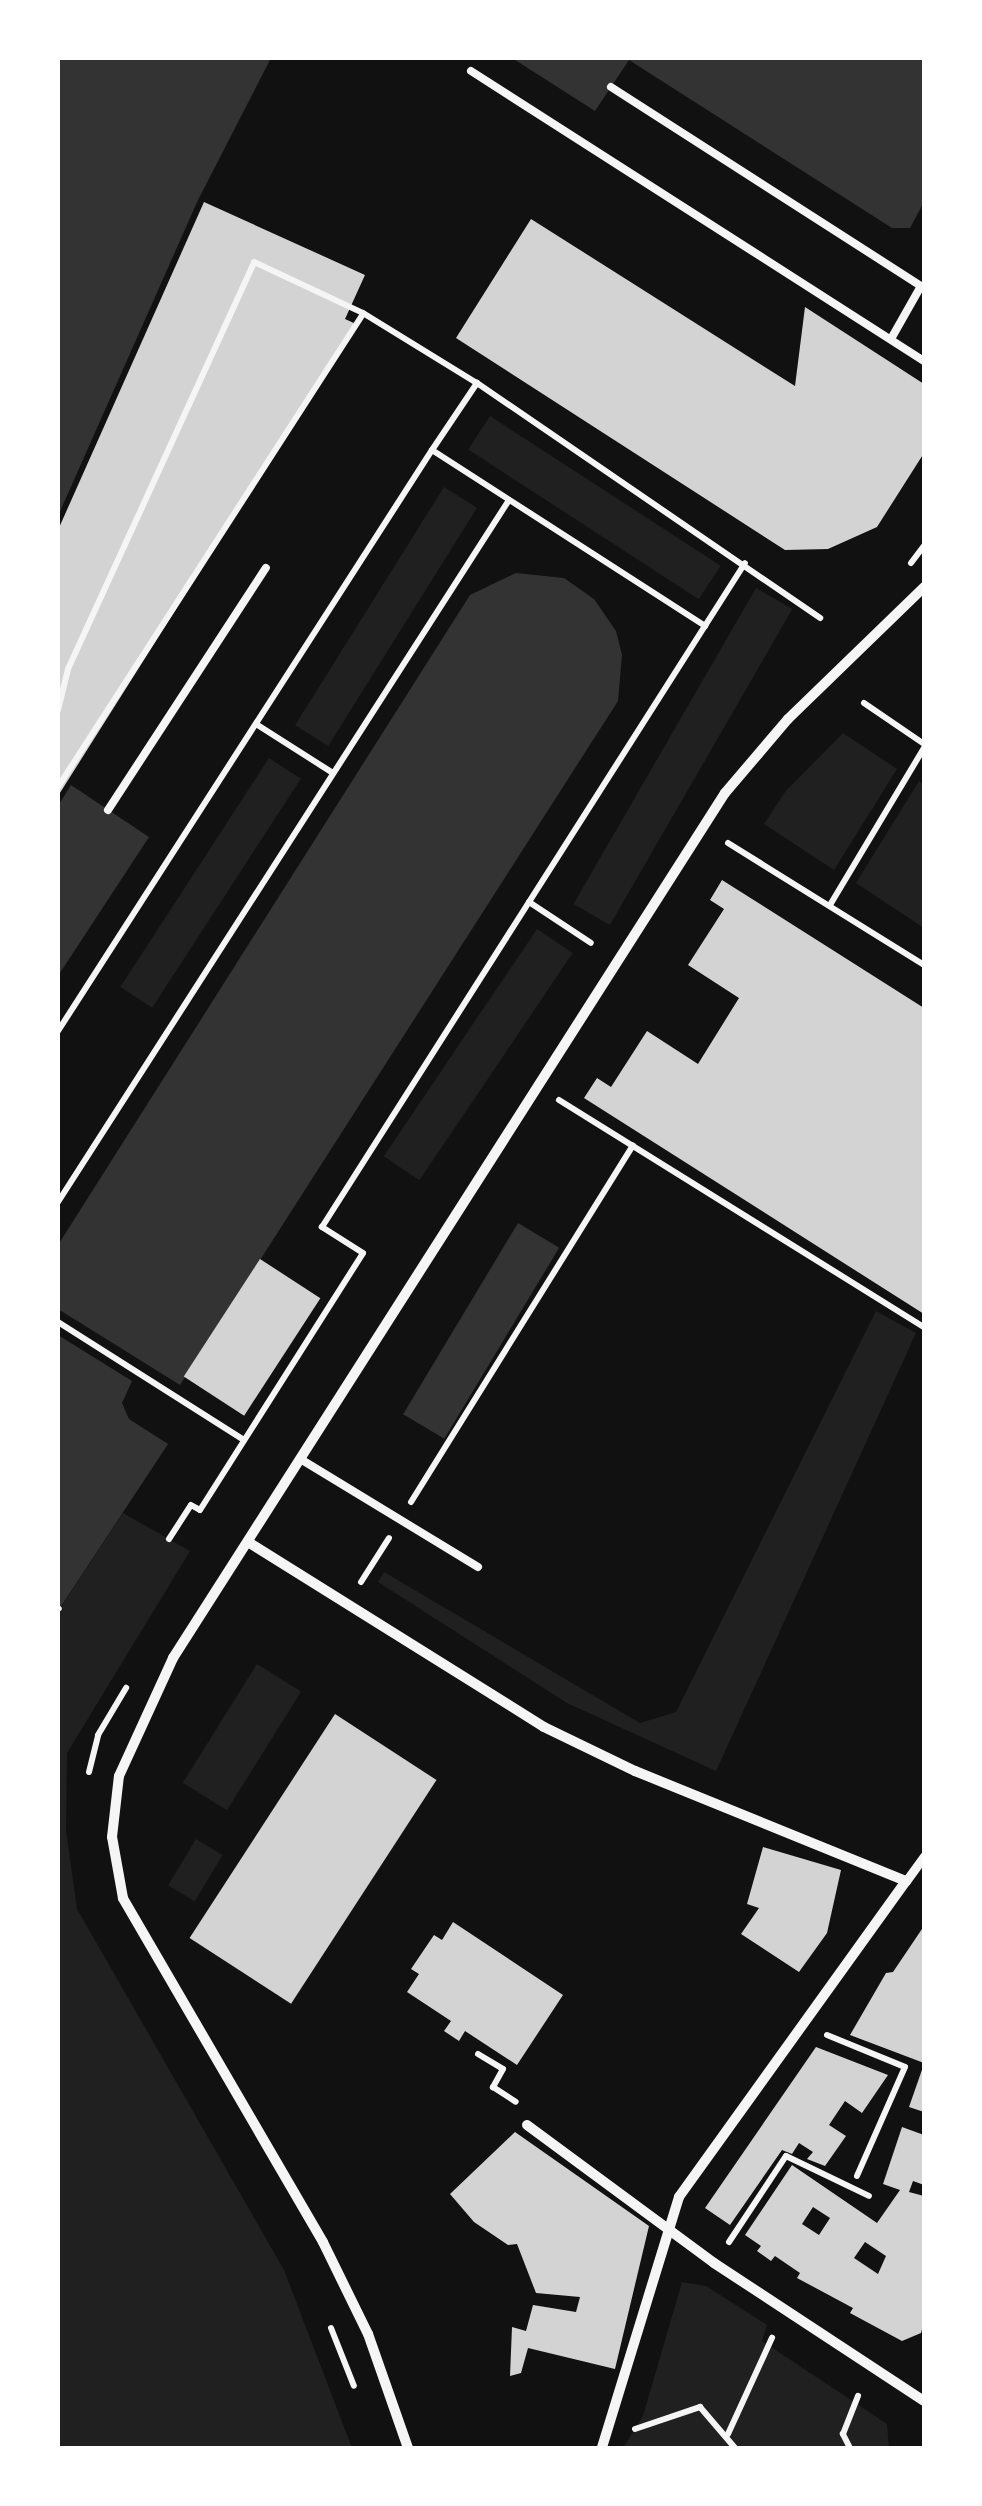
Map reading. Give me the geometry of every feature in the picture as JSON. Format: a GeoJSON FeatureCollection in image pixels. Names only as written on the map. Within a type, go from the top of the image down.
{"type":"FeatureCollection","features":[{"type":"Feature","properties":{"kind":"street"},"geometry":{"type":"LineString","coordinates":[[408,2448],[368,2334],[323,2242],[162,1969],[120,1883],[112,1837],[120,1776],[173,1658],[725,793],[788,718],[924,588]]}},
{"type":"Feature","properties":{"kind":"street"},"geometry":{"type":"LineString","coordinates":[[248,1542],[603,1757],[906,1881]]}},
{"type":"Feature","properties":{"kind":"street"},"geometry":{"type":"LineString","coordinates":[[602,2447],[666,2222],[924,1856]]}},
{"type":"Feature","properties":{"kind":"street"},"geometry":{"type":"LineString","coordinates":[[527,2124],[666,2222],[714,2263],[924,2401]]}},
{"type":"Feature","properties":{"kind":"lane"},"geometry":{"type":"LineString","coordinates":[[471,70],[924,361]]}},
{"type":"Feature","properties":{"kind":"lane"},"geometry":{"type":"LineString","coordinates":[[611,87],[923,283],[891,339]]}},
{"type":"Feature","properties":{"kind":"lane"},"geometry":{"type":"LineString","coordinates":[[108,810],[266,568]]}},
{"type":"Feature","properties":{"kind":"lane"},"geometry":{"type":"LineString","coordinates":[[302,1460],[478,1567]]}},
{"type":"Feature","properties":{"kind":"path"},"geometry":{"type":"LineString","coordinates":[[58,710],[68,669],[254,262],[363,314],[478,384],[745,563],[820,618]]}},
{"type":"Feature","properties":{"kind":"path"},"geometry":{"type":"LineString","coordinates":[[58,788],[363,314]]}},
{"type":"Feature","properties":{"kind":"path"},"geometry":{"type":"LineString","coordinates":[[58,1031],[478,384]]}},
{"type":"Feature","properties":{"kind":"path"},"geometry":{"type":"LineString","coordinates":[[432,450],[704,626]]}},
{"type":"Feature","properties":{"kind":"path"},"geometry":{"type":"LineString","coordinates":[[58,1202],[509,500]]}},
{"type":"Feature","properties":{"kind":"path"},"geometry":{"type":"LineString","coordinates":[[907,568],[924,546]]}},
{"type":"Feature","properties":{"kind":"path"},"geometry":{"type":"LineString","coordinates":[[169,1539],[191,1504],[200,1510],[363,1253],[322,1227],[745,563]]}},
{"type":"Feature","properties":{"kind":"path"},"geometry":{"type":"LineString","coordinates":[[830,905],[924,746],[864,703]]}},
{"type":"Feature","properties":{"kind":"path"},"geometry":{"type":"LineString","coordinates":[[256,724],[333,773]]}},
{"type":"Feature","properties":{"kind":"path"},"geometry":{"type":"LineString","coordinates":[[728,843],[924,965]]}},
{"type":"Feature","properties":{"kind":"path"},"geometry":{"type":"LineString","coordinates":[[529,902],[594,945],[608,931]]}},
{"type":"Feature","properties":{"kind":"path"},"geometry":{"type":"LineString","coordinates":[[536,1086],[924,1327]]}},
{"type":"Feature","properties":{"kind":"path"},"geometry":{"type":"LineString","coordinates":[[348,1603],[633,1146]]}},
{"type":"Feature","properties":{"kind":"path"},"geometry":{"type":"LineString","coordinates":[[58,1322],[244,1440]]}},
{"type":"Feature","properties":{"kind":"path"},"geometry":{"type":"LineString","coordinates":[[88,1780],[98,1735],[135,1672]]}},
{"type":"Feature","properties":{"kind":"path"},"geometry":{"type":"LineString","coordinates":[[802,2025],[905,2067],[857,2176]]}},
{"type":"Feature","properties":{"kind":"path"},"geometry":{"type":"LineString","coordinates":[[478,2054],[503,2069],[492,2087],[528,2110],[527,2124]]}},
{"type":"Feature","properties":{"kind":"path"},"geometry":{"type":"LineString","coordinates":[[714,2263],[786,2156],[868,2196]]}},
{"type":"Feature","properties":{"kind":"path"},"geometry":{"type":"LineString","coordinates":[[324,2310],[357,2395]]}},
{"type":"Feature","properties":{"kind":"path"},"geometry":{"type":"LineString","coordinates":[[728,2434],[772,2338]]}},
{"type":"Feature","properties":{"kind":"path"},"geometry":{"type":"LineString","coordinates":[[850,2448],[844,2434],[858,2396]]}},
{"type":"Feature","properties":{"kind":"path"},"geometry":{"type":"LineString","coordinates":[[625,2432],[700,2407],[728,2434],[736,2448]]}},
{"type":"Feature","properties":{"kind":"shaded area"},"geometry":{"type":"Polygon","coordinates":[[[58,58],[271,58],[198,200],[58,516],[58,58]]]}},
{"type":"Feature","properties":{"kind":"shaded area"},"geometry":{"type":"Polygon","coordinates":[[[512,58],[924,58],[924,202],[910,228],[892,228],[629,60],[595,111],[512,58]]]}},
{"type":"Feature","properties":{"kind":"shaded area"},"geometry":{"type":"Polygon","coordinates":[[[490,416],[721,566],[699,599],[468,450],[490,416]]]}},
{"type":"Feature","properties":{"kind":"shaded area"},"geometry":{"type":"Polygon","coordinates":[[[444,487],[477,508],[328,746],[295,725],[444,487]]]}},
{"type":"Feature","properties":{"kind":"shaded area"},"geometry":{"type":"Polygon","coordinates":[[[516,573],[564,578],[594,599],[616,631],[622,655],[618,701],[180,1385],[58,1309],[58,1245],[470,595],[516,573]]]}},
{"type":"Feature","properties":{"kind":"shaded area"},"geometry":{"type":"Polygon","coordinates":[[[756,588],[792,609],[610,925],[574,904],[756,588]]]}},
{"type":"Feature","properties":{"kind":"shaded area"},"geometry":{"type":"Polygon","coordinates":[[[843,733],[897,769],[834,870],[764,824],[785,792],[843,733]]]}},
{"type":"Feature","properties":{"kind":"shaded area"},"geometry":{"type":"Polygon","coordinates":[[[269,758],[301,779],[152,1008],[120,987],[269,758]]]}},
{"type":"Feature","properties":{"kind":"shaded area"},"geometry":{"type":"Polygon","coordinates":[[[919,781],[924,785],[924,928],[856,883],[919,781]]]}},
{"type":"Feature","properties":{"kind":"shaded area"},"geometry":{"type":"Polygon","coordinates":[[[71,785],[149,837],[58,976],[58,806],[71,785]]]}},
{"type":"Feature","properties":{"kind":"shaded area"},"geometry":{"type":"Polygon","coordinates":[[[537,929],[573,953],[419,1180],[384,1156],[537,929]]]}},
{"type":"Feature","properties":{"kind":"shaded area"},"geometry":{"type":"Polygon","coordinates":[[[518,1223],[559,1248],[444,1439],[403,1414],[518,1223]]]}},
{"type":"Feature","properties":{"kind":"shaded area"},"geometry":{"type":"Polygon","coordinates":[[[876,1311],[916,1333],[716,1771],[567,1703],[378,1582],[384,1572],[640,1723],[676,1712],[876,1311]]]}},
{"type":"Feature","properties":{"kind":"shaded area"},"geometry":{"type":"Polygon","coordinates":[[[58,1335],[132,1381],[122,1403],[129,1419],[168,1444],[58,1611],[58,1335]]]}},
{"type":"Feature","properties":{"kind":"shaded area"},"geometry":{"type":"Polygon","coordinates":[[[123,1513],[190,1551],[67,1753],[66,1831],[77,1909],[284,2270],[352,2448],[58,2448],[58,1612],[123,1513]]]}},
{"type":"Feature","properties":{"kind":"shaded area"},"geometry":{"type":"Polygon","coordinates":[[[257,1664],[301,1692],[227,1810],[183,1783],[257,1664]]]}},
{"type":"Feature","properties":{"kind":"shaded area"},"geometry":{"type":"Polygon","coordinates":[[[196,1839],[223,1855],[195,1901],[168,1885],[196,1839]]]}},
{"type":"Feature","properties":{"kind":"shaded area"},"geometry":{"type":"Polygon","coordinates":[[[682,2282],[706,2286],[767,2325],[762,2341],[887,2424],[889,2448],[623,2448],[643,2416],[682,2282]]]}},
{"type":"Feature","properties":{"kind":"building"},"geometry":{"type":"Polygon","coordinates":[[[204,202],[365,275],[345,319],[356,324],[58,796],[58,530],[204,202]]]}},
{"type":"Feature","properties":{"kind":"building"},"geometry":{"type":"Polygon","coordinates":[[[531,219],[795,386],[805,307],[924,384],[924,453],[877,527],[828,549],[785,550],[456,338],[531,219]]]}},
{"type":"Feature","properties":{"kind":"building"},"geometry":{"type":"Polygon","coordinates":[[[722,880],[924,1008],[924,1314],[584,1098],[597,1078],[611,1087],[647,1031],[698,1064],[739,998],[688,965],[724,909],[710,900],[722,880]]]}},
{"type":"Feature","properties":{"kind":"building"},"geometry":{"type":"Polygon","coordinates":[[[260,1259],[320,1298],[244,1416],[184,1376],[260,1259]]]}},
{"type":"Feature","properties":{"kind":"building"},"geometry":{"type":"Polygon","coordinates":[[[335,1714],[436,1780],[291,2004],[190,1938],[335,1714]]]}},
{"type":"Feature","properties":{"kind":"building"},"geometry":{"type":"Polygon","coordinates":[[[763,1847],[841,1870],[827,1933],[799,1972],[741,1934],[759,1908],[747,1904],[763,1847]]]}},
{"type":"Feature","properties":{"kind":"building"},"geometry":{"type":"Polygon","coordinates":[[[453,1922],[563,1995],[517,2065],[465,2031],[459,2041],[444,2031],[451,2021],[407,1992],[419,1974],[411,1969],[434,1935],[442,1940],[453,1922]]]}},
{"type":"Feature","properties":{"kind":"building"},"geometry":{"type":"Polygon","coordinates":[[[924,1926],[924,2063],[850,2035],[886,1973],[893,1972],[924,1926]]]}},
{"type":"Feature","properties":{"kind":"building"},"geometry":{"type":"Polygon","coordinates":[[[816,2047],[888,2075],[862,2113],[845,2101],[829,2125],[846,2136],[825,2166],[807,2159],[813,2152],[799,2143],[792,2154],[782,2150],[730,2225],[705,2208],[816,2047]]]}},
{"type":"Feature","properties":{"kind":"building"},"geometry":{"type":"Polygon","coordinates":[[[924,2064],[924,2112],[909,2107],[924,2064]]]}},
{"type":"Feature","properties":{"kind":"building"},"geometry":{"type":"Polygon","coordinates":[[[902,2127],[924,2135],[924,2185],[913,2181],[909,2192],[924,2196],[924,2322],[921,2333],[902,2341],[850,2313],[853,2308],[797,2278],[800,2273],[775,2256],[771,2261],[757,2251],[761,2246],[745,2235],[792,2165],[877,2223],[900,2190],[883,2184],[902,2127]],[[813,2207],[802,2224],[819,2235],[830,2218],[813,2207]],[[865,2242],[854,2258],[878,2274],[886,2256],[865,2242]]]}},
{"type":"Feature","properties":{"kind":"building"},"geometry":{"type":"Polygon","coordinates":[[[515,2132],[649,2226],[615,2369],[528,2348],[521,2373],[510,2376],[512,2327],[526,2331],[533,2305],[576,2312],[580,2297],[536,2293],[517,2244],[508,2245],[474,2222],[450,2194],[515,2132]]]}}]}
